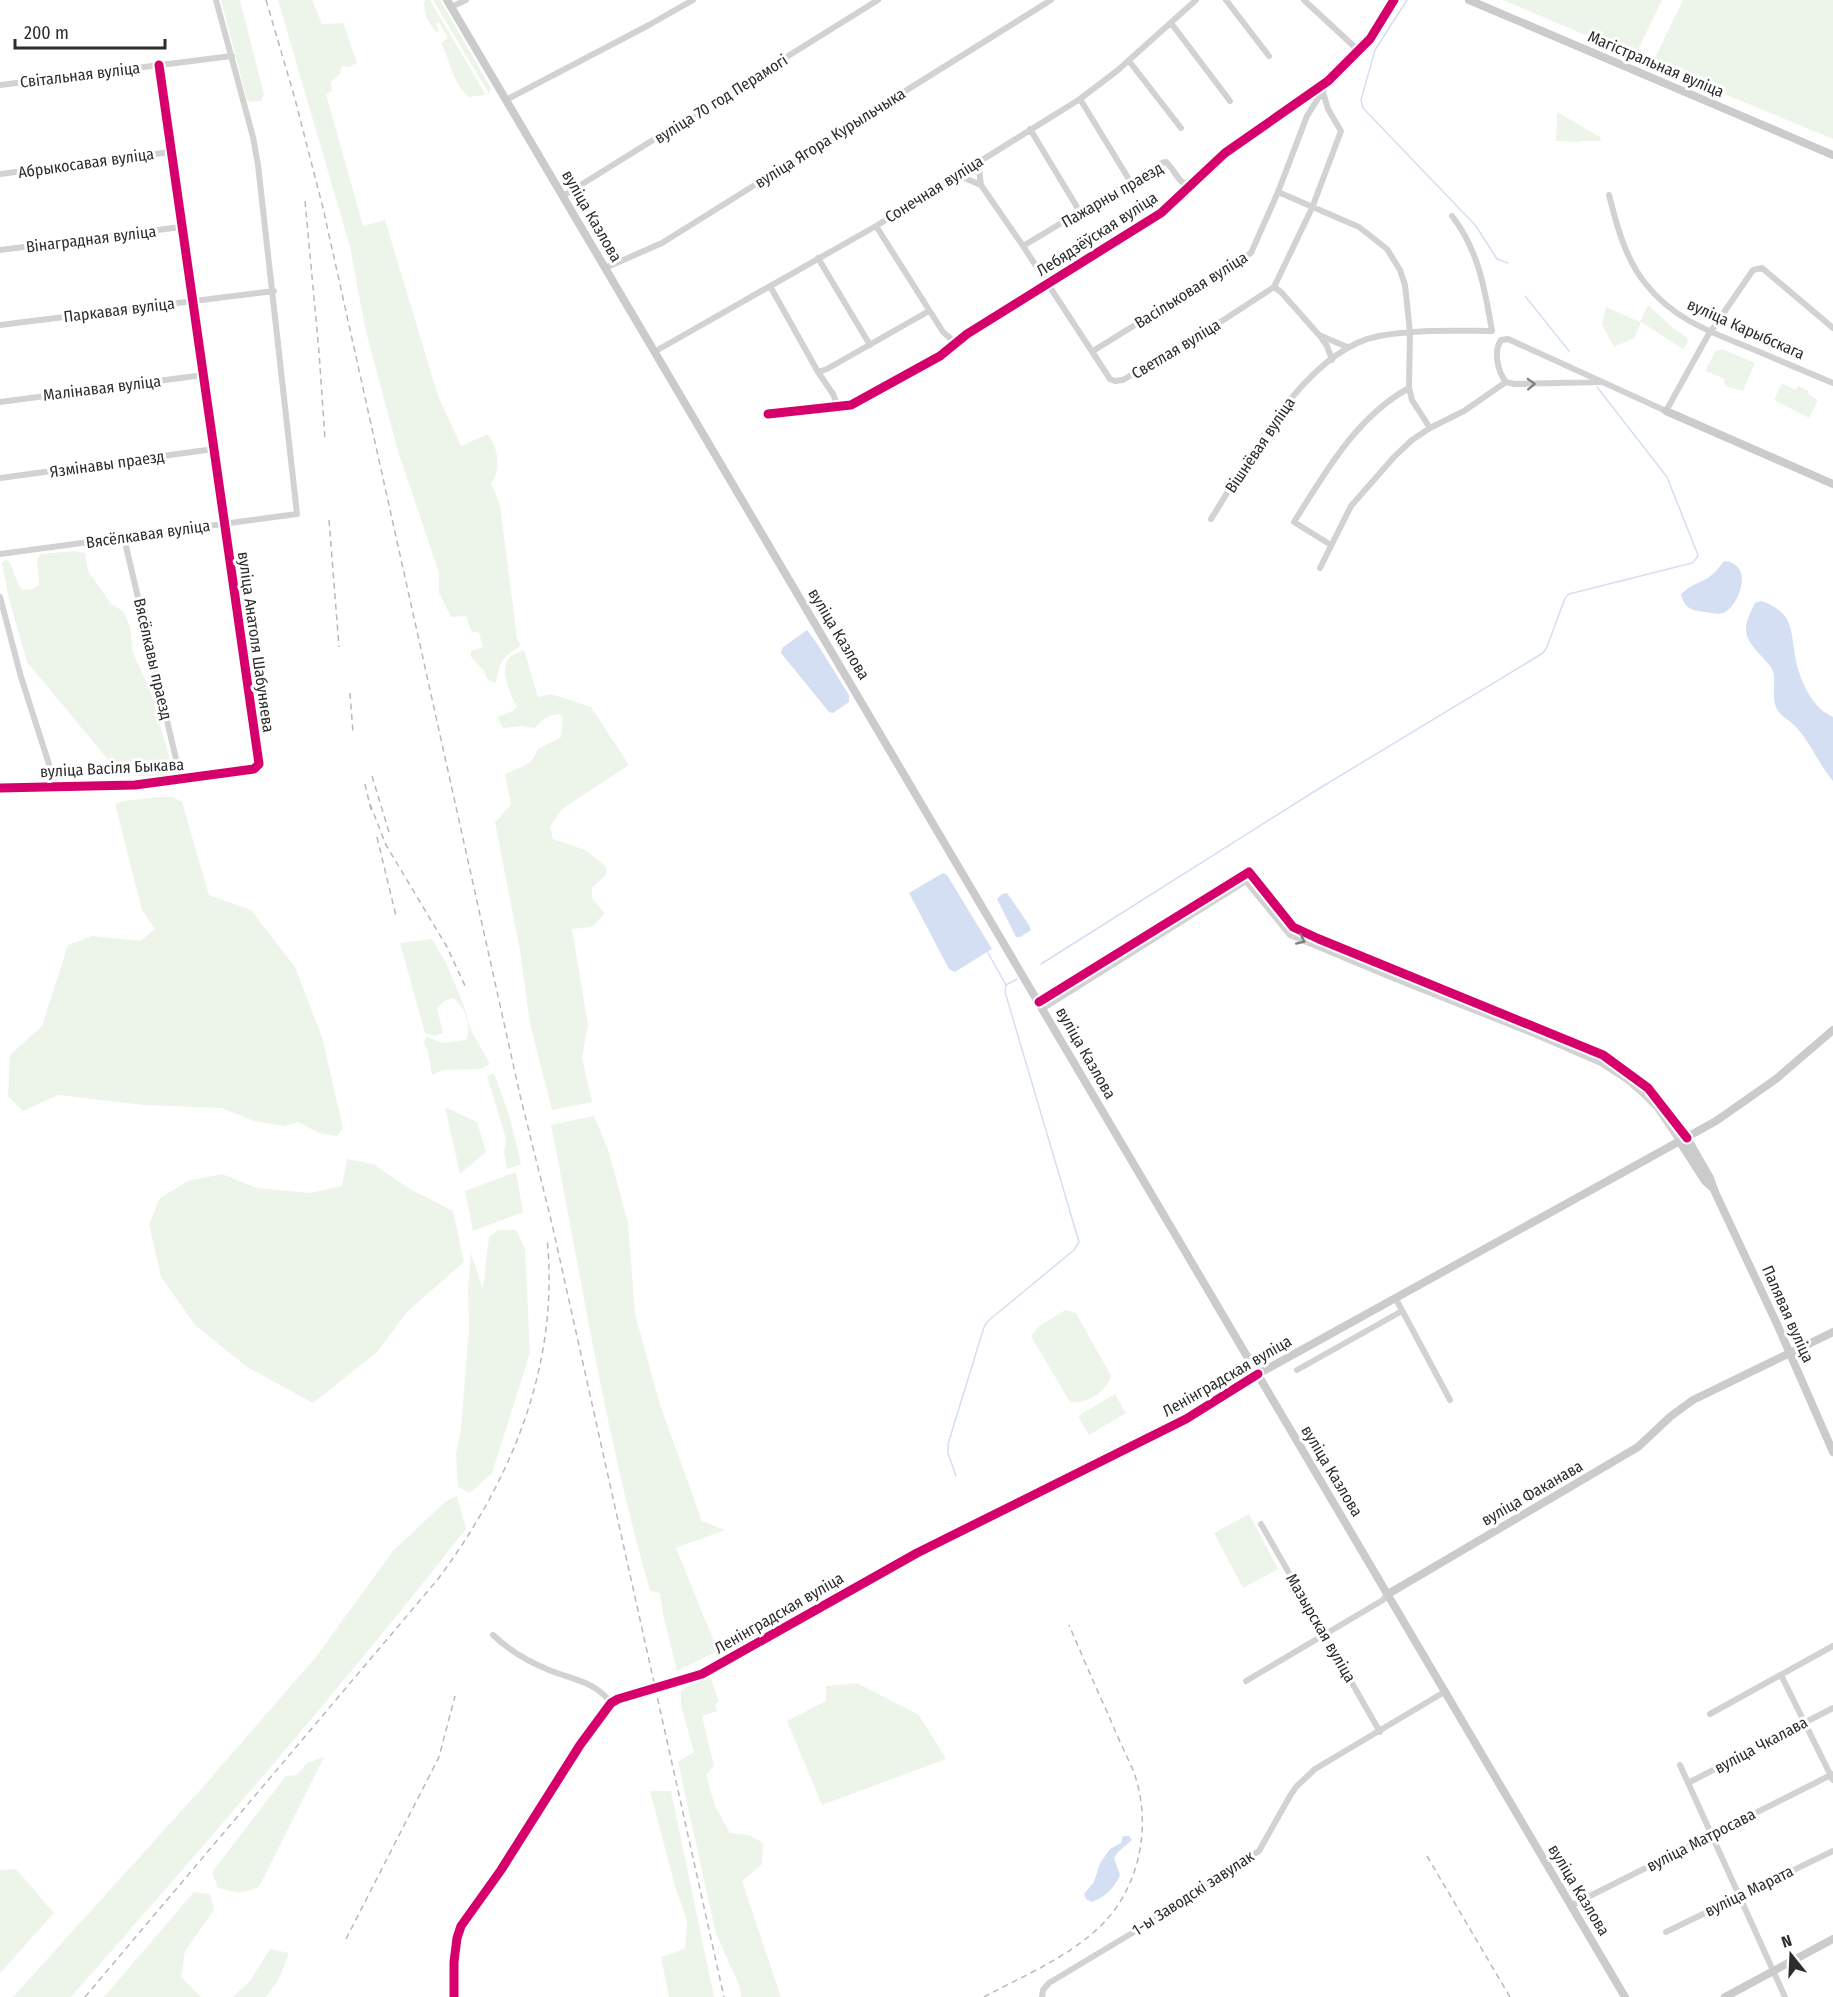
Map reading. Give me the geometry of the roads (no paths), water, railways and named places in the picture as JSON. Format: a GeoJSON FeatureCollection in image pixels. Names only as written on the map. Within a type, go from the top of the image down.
{"type":"FeatureCollection","features":[{"type":"Feature","properties":{"kind":"main road","name":"Магістральная вуліца"},"geometry":{"type":"LineString","coordinates":[[1469,0],[1832,155]]}},
{"type":"Feature","properties":{"kind":"main road","name":"вуліца Казлова"},"geometry":{"type":"LineString","coordinates":[[449,4],[1446,1691],[1624,1997]]}},
{"type":"Feature","properties":{"kind":"main road"},"geometry":{"type":"LineString","coordinates":[[1666,411],[1833,484]]}},
{"type":"Feature","properties":{"kind":"main road","name":"Ленінградская вуліца"},"geometry":{"type":"LineString","coordinates":[[611,1703],[702,1674],[917,1553],[1186,1419],[1258,1374],[1716,1121],[1761,1090],[1833,1030]]}},
{"type":"Feature","properties":{"kind":"main road","name":"Палявая вуліца"},"geometry":{"type":"LineString","coordinates":[[1684,1140],[1705,1181],[1714,1190],[1833,1452]]}},
{"type":"Feature","properties":{"kind":"main road","name":"вуліца Факанава"},"geometry":{"type":"LineString","coordinates":[[1388,1594],[1631,1451],[1693,1400],[1833,1332]]}},
{"type":"Feature","properties":{"kind":"main road"},"geometry":{"type":"LineString","coordinates":[[453,1997],[454,1962],[461,1926],[501,1870],[582,1743],[611,1703]]}},
{"type":"Feature","properties":{"kind":"main road"},"geometry":{"type":"LineString","coordinates":[[1725,1997],[1833,1939]]}},
{"type":"Feature","properties":{"kind":"street"},"geometry":{"type":"LineString","coordinates":[[216,0],[253,137],[274,291]]}},
{"type":"Feature","properties":{"kind":"street"},"geometry":{"type":"LineString","coordinates":[[449,4],[466,0]]}},
{"type":"Feature","properties":{"kind":"street"},"geometry":{"type":"LineString","coordinates":[[506,100],[693,0]]}},
{"type":"Feature","properties":{"kind":"street","name":"вуліца 70 год Перамогі"},"geometry":{"type":"LineString","coordinates":[[563,196],[878,0]]}},
{"type":"Feature","properties":{"kind":"street","name":"вуліца Ягора Курыльчыка"},"geometry":{"type":"LineString","coordinates":[[605,268],[662,243],[1051,0]]}},
{"type":"Feature","properties":{"kind":"street","name":"Сонечная вуліца"},"geometry":{"type":"LineString","coordinates":[[654,352],[876,225],[1080,99],[1129,61],[1196,0]]}},
{"type":"Feature","properties":{"kind":"street"},"geometry":{"type":"LineString","coordinates":[[1226,0],[1269,56]]}},
{"type":"Feature","properties":{"kind":"street"},"geometry":{"type":"LineString","coordinates":[[1304,0],[1359,51]]}},
{"type":"Feature","properties":{"kind":"street","name":"Лебядзёўская вуліца"},"geometry":{"type":"LineString","coordinates":[[768,414],[850,405],[940,356],[956,343],[1161,213],[1225,153],[1328,81],[1370,39],[1394,0]]}},
{"type":"Feature","properties":{"kind":"street"},"geometry":{"type":"LineString","coordinates":[[1171,23],[1230,101]]}},
{"type":"Feature","properties":{"kind":"street","name":"Світальная вуліца"},"geometry":{"type":"LineString","coordinates":[[0,86],[232,56]]}},
{"type":"Feature","properties":{"kind":"street"},"geometry":{"type":"LineString","coordinates":[[1129,61],[1181,128]]}},
{"type":"Feature","properties":{"kind":"street","name":"вуліца Анатоля Шабуняева"},"geometry":{"type":"LineString","coordinates":[[159,65],[259,764]]}},
{"type":"Feature","properties":{"kind":"street","name":"Васільковая вуліца"},"geometry":{"type":"LineString","coordinates":[[1093,351],[1251,253],[1278,192],[1307,116],[1328,81]]}},
{"type":"Feature","properties":{"kind":"street"},"geometry":{"type":"LineString","coordinates":[[1323,92],[1328,109],[1341,130],[1312,208],[1274,287],[1319,335],[1327,346],[1332,360]]}},
{"type":"Feature","properties":{"kind":"street"},"geometry":{"type":"LineString","coordinates":[[1307,96],[1314,103]]}},
{"type":"Feature","properties":{"kind":"street"},"geometry":{"type":"LineString","coordinates":[[1080,99],[1130,181]]}},
{"type":"Feature","properties":{"kind":"street"},"geometry":{"type":"LineString","coordinates":[[1030,129],[1080,212]]}},
{"type":"Feature","properties":{"kind":"street","name":"Абрыкосавая вуліца"},"geometry":{"type":"LineString","coordinates":[[0,174],[171,152]]}},
{"type":"Feature","properties":{"kind":"street"},"geometry":{"type":"LineString","coordinates":[[957,175],[981,185],[978,161]]}},
{"type":"Feature","properties":{"kind":"street","name":"Пажарны праезд"},"geometry":{"type":"LineString","coordinates":[[1023,246],[1130,181],[1166,162],[1183,183],[1195,182]]}},
{"type":"Feature","properties":{"kind":"street","name":"Светлая вуліца"},"geometry":{"type":"LineString","coordinates":[[981,185],[1110,379],[1115,381],[1123,380],[1274,287]]}},
{"type":"Feature","properties":{"kind":"street"},"geometry":{"type":"LineString","coordinates":[[1278,192],[1359,227],[1387,249],[1400,270],[1405,285],[1410,332],[1409,388],[1412,400],[1430,428]]}},
{"type":"Feature","properties":{"kind":"street","name":"вуліца Карыбскага"},"geometry":{"type":"LineString","coordinates":[[1609,195],[1621,237],[1645,282],[1677,315],[1711,332],[1833,383]]}},
{"type":"Feature","properties":{"kind":"street"},"geometry":{"type":"LineString","coordinates":[[1452,216],[1472,247],[1483,282],[1492,330],[1504,339],[1666,411],[1711,332],[1753,270],[1758,267],[1833,328]]}},
{"type":"Feature","properties":{"kind":"street"},"geometry":{"type":"LineString","coordinates":[[876,225],[943,332],[956,343]]}},
{"type":"Feature","properties":{"kind":"street","name":"Вінаградная вуліца"},"geometry":{"type":"LineString","coordinates":[[0,250],[181,227]]}},
{"type":"Feature","properties":{"kind":"street"},"geometry":{"type":"LineString","coordinates":[[818,258],[870,345]]}},
{"type":"Feature","properties":{"kind":"street"},"geometry":{"type":"LineString","coordinates":[[770,286],[818,372],[833,394],[838,407]]}},
{"type":"Feature","properties":{"kind":"street","name":"Паркавая вуліца"},"geometry":{"type":"LineString","coordinates":[[0,326],[274,291]]}},
{"type":"Feature","properties":{"kind":"street","name":"Вясёлкавая вуліца"},"geometry":{"type":"LineString","coordinates":[[0,554],[297,514],[274,291]]}},
{"type":"Feature","properties":{"kind":"street"},"geometry":{"type":"LineString","coordinates":[[818,372],[929,311]]}},
{"type":"Feature","properties":{"kind":"street","name":"Вішнёвая вуліца"},"geometry":{"type":"LineString","coordinates":[[1211,519],[1298,388],[1347,346],[1377,336],[1410,332],[1492,330]]}},
{"type":"Feature","properties":{"kind":"street"},"geometry":{"type":"LineString","coordinates":[[1319,335],[1347,346]]}},
{"type":"Feature","properties":{"kind":"street"},"geometry":{"type":"LineString","coordinates":[[1504,339],[1499,342],[1497,352],[1500,372],[1506,382],[1514,384],[1601,382]]}},
{"type":"Feature","properties":{"kind":"street","name":"Малінавая вуліца"},"geometry":{"type":"LineString","coordinates":[[0,402],[203,375]]}},
{"type":"Feature","properties":{"kind":"street"},"geometry":{"type":"LineString","coordinates":[[1320,568],[1351,506],[1412,440],[1464,411],[1506,382]]}},
{"type":"Feature","properties":{"kind":"street"},"geometry":{"type":"LineString","coordinates":[[1331,545],[1294,522],[1343,447],[1395,396],[1409,388]]}},
{"type":"Feature","properties":{"kind":"street","name":"Язмінавы праезд"},"geometry":{"type":"LineString","coordinates":[[0,478],[214,449]]}},
{"type":"Feature","properties":{"kind":"street","name":"Вясёлкавы праезд"},"geometry":{"type":"LineString","coordinates":[[124,538],[181,780]]}},
{"type":"Feature","properties":{"kind":"street"},"geometry":{"type":"LineString","coordinates":[[0,597],[21,677],[56,786]]}},
{"type":"Feature","properties":{"kind":"street","name":"вуліца Васіля Быкава"},"geometry":{"type":"LineString","coordinates":[[0,788],[135,785],[254,769],[259,764]]}},
{"type":"Feature","properties":{"kind":"street"},"geometry":{"type":"LineString","coordinates":[[1041,1005],[1248,882],[1290,935],[1569,1048],[1610,1069],[1642,1092],[1684,1140]]}},
{"type":"Feature","properties":{"kind":"street"},"geometry":{"type":"LineString","coordinates":[[1396,1299],[1450,1400]]}},
{"type":"Feature","properties":{"kind":"street"},"geometry":{"type":"LineString","coordinates":[[1297,1370],[1402,1311]]}},
{"type":"Feature","properties":{"kind":"street","name":"Мазырская вуліца"},"geometry":{"type":"LineString","coordinates":[[1262,1524],[1380,1732]]}},
{"type":"Feature","properties":{"kind":"street","name":"вуліца Факанава"},"geometry":{"type":"LineString","coordinates":[[1246,1681],[1383,1600],[1388,1594]]}},
{"type":"Feature","properties":{"kind":"street"},"geometry":{"type":"LineString","coordinates":[[493,1635],[520,1656],[603,1692],[611,1703]]}},
{"type":"Feature","properties":{"kind":"street"},"geometry":{"type":"LineString","coordinates":[[1710,1714],[1833,1646]]}},
{"type":"Feature","properties":{"kind":"street"},"geometry":{"type":"LineString","coordinates":[[1781,1675],[1832,1776]]}},
{"type":"Feature","properties":{"kind":"street","name":"1-ы Заводскі завулак"},"geometry":{"type":"LineString","coordinates":[[1042,1997],[1042,1990],[1048,1983],[1177,1906],[1259,1851],[1279,1812],[1296,1787],[1324,1763],[1446,1691]]}},
{"type":"Feature","properties":{"kind":"street","name":"вуліца Чкалава"},"geometry":{"type":"LineString","coordinates":[[1688,1783],[1833,1708]]}},
{"type":"Feature","properties":{"kind":"street"},"geometry":{"type":"LineString","coordinates":[[1680,1766],[1785,1997]]}},
{"type":"Feature","properties":{"kind":"street","name":"вуліца Матросава"},"geometry":{"type":"LineString","coordinates":[[1570,1906],[1832,1776]]}},
{"type":"Feature","properties":{"kind":"street","name":"вуліца Марата"},"geometry":{"type":"LineString","coordinates":[[1666,1932],[1833,1851]]}},
{"type":"Feature","properties":{"kind":"water"},"geometry":{"type":"Polygon","coordinates":[[[1724,561],[1734,564],[1740,570],[1742,578],[1734,604],[1720,614],[1689,608],[1681,594],[1709,577],[1724,561]]]}},
{"type":"Feature","properties":{"kind":"water"},"geometry":{"type":"Polygon","coordinates":[[[1761,601],[1776,608],[1787,619],[1802,680],[1820,708],[1833,717],[1833,781],[1801,733],[1776,708],[1772,670],[1752,645],[1746,628],[1755,603],[1761,601]]]}},
{"type":"Feature","properties":{"kind":"water"},"geometry":{"type":"Polygon","coordinates":[[[807,630],[849,695],[849,702],[833,713],[829,712],[781,653],[782,648],[807,630]]]}},
{"type":"Feature","properties":{"kind":"water"},"geometry":{"type":"Polygon","coordinates":[[[943,873],[947,875],[992,949],[955,972],[949,969],[909,893],[943,873]]]}},
{"type":"Feature","properties":{"kind":"water"},"geometry":{"type":"Polygon","coordinates":[[[1007,893],[1031,930],[1020,937],[1016,937],[997,899],[1007,893]]]}},
{"type":"Feature","properties":{"kind":"water"},"geometry":{"type":"Polygon","coordinates":[[[1123,1836],[1129,1836],[1132,1840],[1114,1858],[1120,1875],[1118,1880],[1109,1892],[1101,1897],[1092,1902],[1086,1899],[1084,1894],[1094,1882],[1100,1863],[1110,1849],[1121,1843],[1123,1836]]]}},
{"type":"Feature","properties":{"kind":"waterway"},"geometry":{"type":"LineString","coordinates":[[1407,0],[1375,50],[1361,100],[1363,108],[1476,226],[1497,259],[1508,263]]}},
{"type":"Feature","properties":{"kind":"waterway"},"geometry":{"type":"LineString","coordinates":[[1525,296],[1569,351]]}},
{"type":"Feature","properties":{"kind":"waterway"},"geometry":{"type":"LineString","coordinates":[[1041,964],[1315,791],[1543,653],[1565,598],[1569,594],[1692,563],[1696,559],[1698,555],[1667,477],[1597,387]]}},
{"type":"Feature","properties":{"kind":"waterway"},"geometry":{"type":"LineString","coordinates":[[988,953],[1006,985]]}},
{"type":"Feature","properties":{"kind":"waterway"},"geometry":{"type":"LineString","coordinates":[[956,1476],[948,1453],[948,1444],[984,1327],[988,1321],[1074,1250],[1079,1242],[1005,992],[1006,985],[1017,979]]}},
{"type":"Feature","properties":{"kind":"railway"},"geometry":{"type":"LineString","coordinates":[[266,0],[295,99],[323,208],[724,1997]]}},
{"type":"Feature","properties":{"kind":"railway"},"geometry":{"type":"LineString","coordinates":[[305,201],[325,439]]}},
{"type":"Feature","properties":{"kind":"railway"},"geometry":{"type":"LineString","coordinates":[[329,520],[339,647]]}},
{"type":"Feature","properties":{"kind":"railway"},"geometry":{"type":"LineString","coordinates":[[350,693],[353,733]]}},
{"type":"Feature","properties":{"kind":"railway"},"geometry":{"type":"LineString","coordinates":[[372,776],[389,832]]}},
{"type":"Feature","properties":{"kind":"railway"},"geometry":{"type":"LineString","coordinates":[[365,784],[371,810]]}},
{"type":"Feature","properties":{"kind":"railway"},"geometry":{"type":"LineString","coordinates":[[370,804],[386,845],[447,947],[466,988]]}},
{"type":"Feature","properties":{"kind":"railway"},"geometry":{"type":"LineString","coordinates":[[377,837],[396,916]]}},
{"type":"Feature","properties":{"kind":"railway"},"geometry":{"type":"LineString","coordinates":[[85,1997],[438,1579],[488,1502],[525,1418],[538,1375],[546,1330],[549,1284],[547,1238]]}},
{"type":"Feature","properties":{"kind":"railway"},"geometry":{"type":"LineString","coordinates":[[984,1997],[1055,1960],[1094,1932],[1122,1899],[1132,1879],[1138,1858],[1142,1836],[1142,1814],[1133,1770],[1069,1625]]}},
{"type":"Feature","properties":{"kind":"railway"},"geometry":{"type":"LineString","coordinates":[[346,1939],[439,1757],[455,1696]]}},
{"type":"Feature","properties":{"kind":"railway"},"geometry":{"type":"LineString","coordinates":[[1427,1856],[1510,1997]]}}]}
